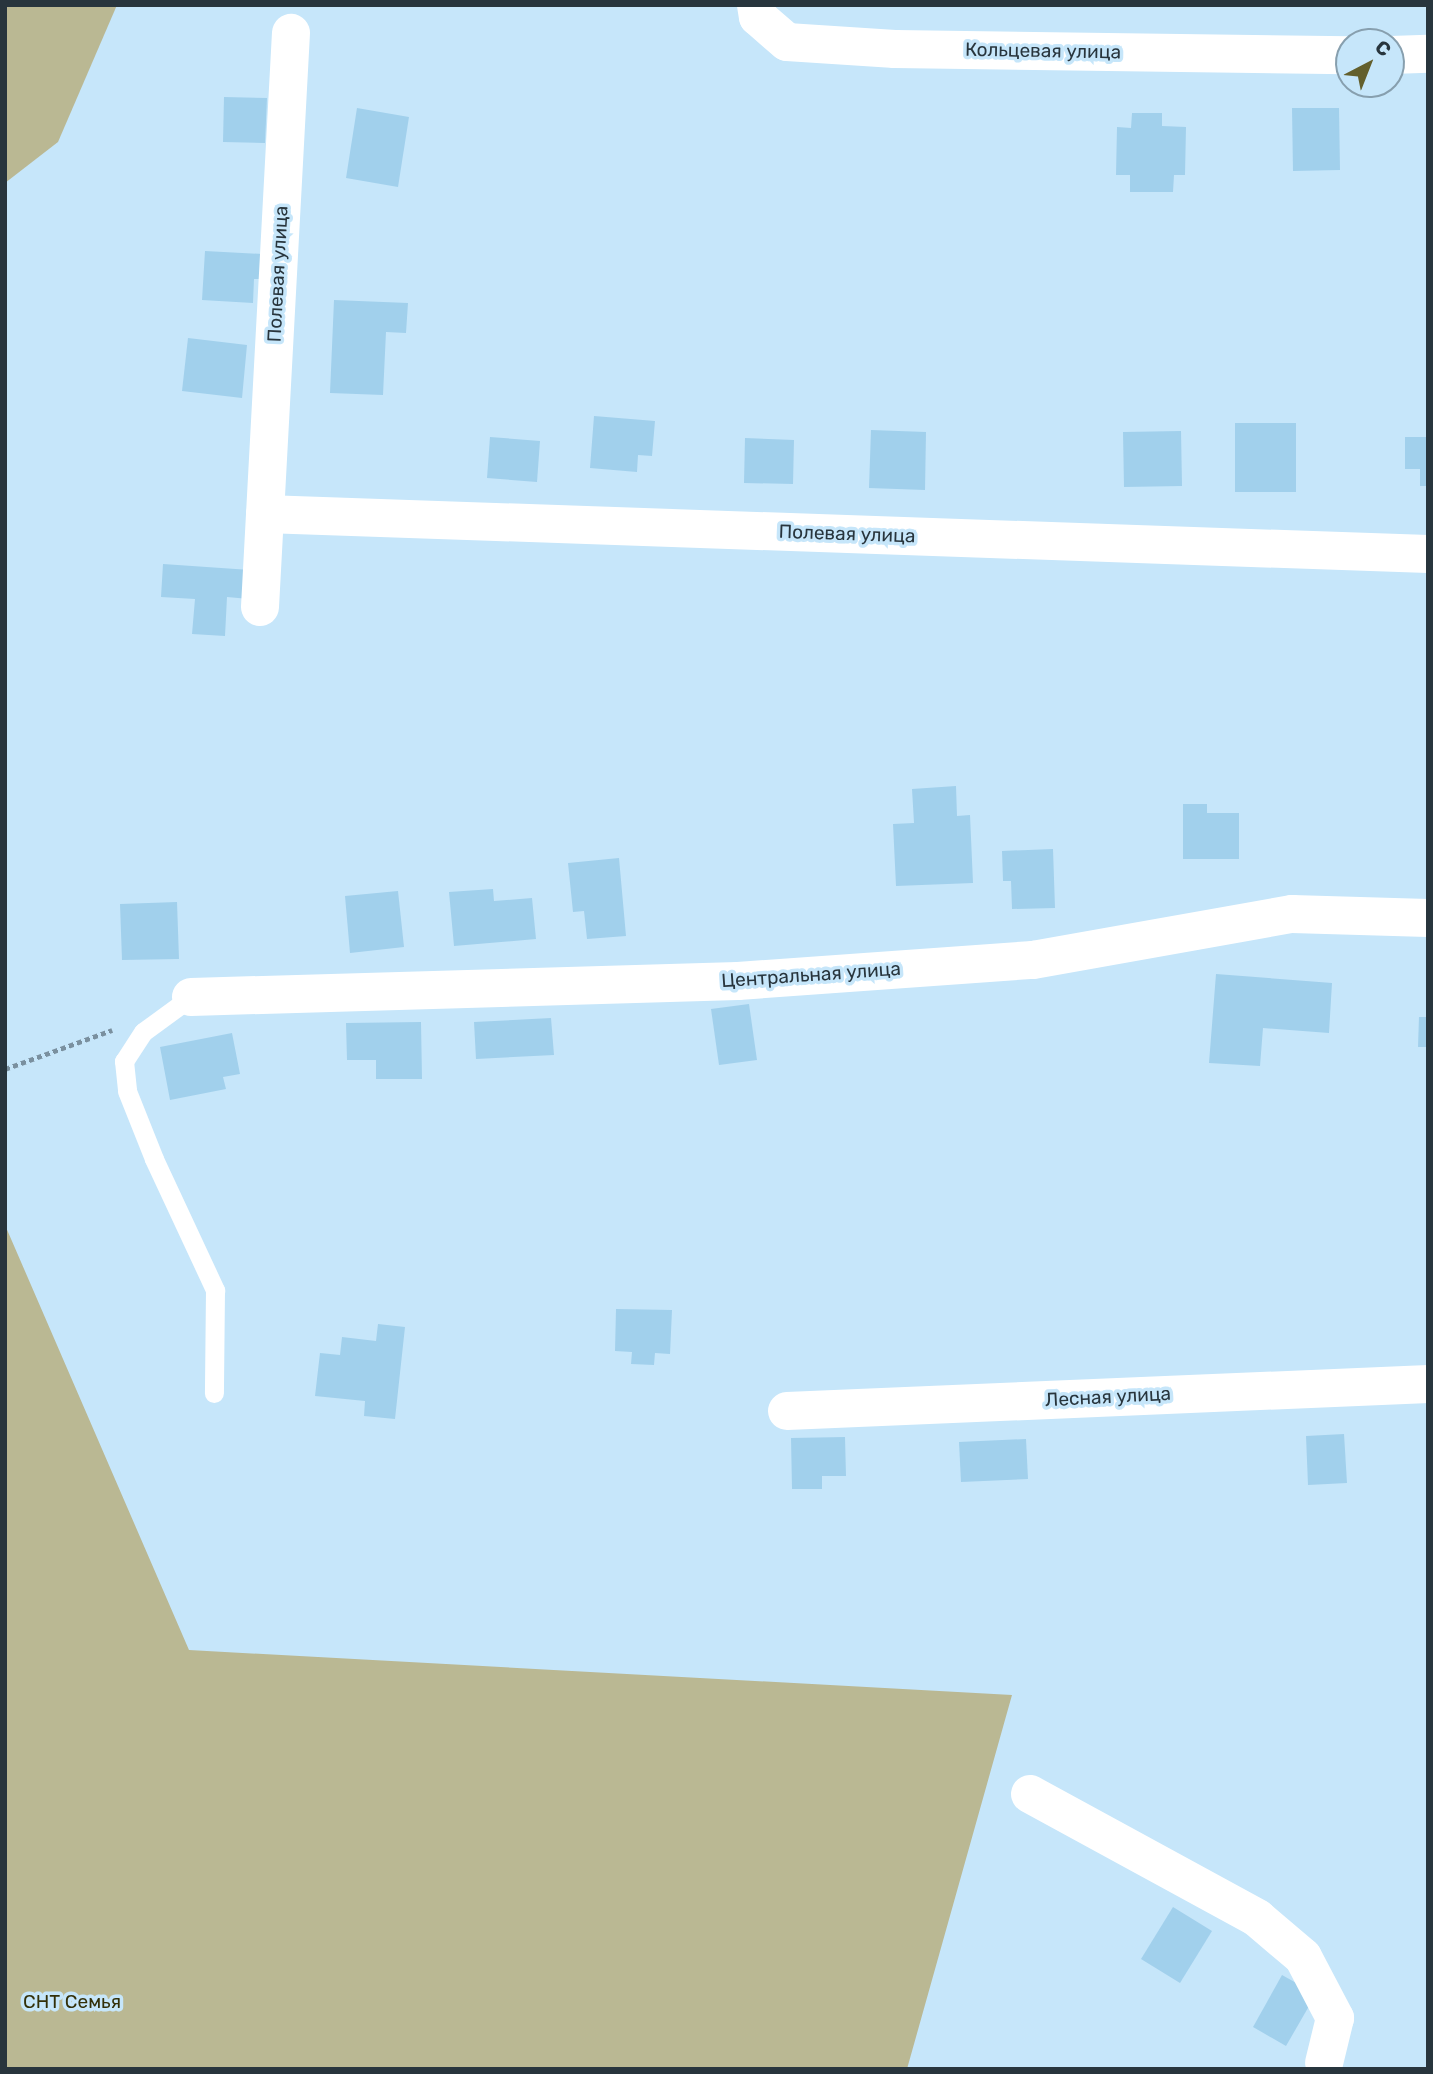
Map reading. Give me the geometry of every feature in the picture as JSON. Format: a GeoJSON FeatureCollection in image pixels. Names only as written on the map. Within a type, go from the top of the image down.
{"type":"FeatureCollection","features":[{"type":"Feature","properties":{"kind":"street","name":"Кольцевая улица"},"geometry":{"type":"LineString","coordinates":[[756,5],[758,18],[787,41],[895,49],[1335,55]]}},
{"type":"Feature","properties":{"kind":"street","name":"Полевая улица"},"geometry":{"type":"LineString","coordinates":[[260,607],[291,33]]}},
{"type":"Feature","properties":{"kind":"street"},"geometry":{"type":"LineString","coordinates":[[1405,55],[1428,54]]}},
{"type":"Feature","properties":{"kind":"street","name":"Полевая улица"},"geometry":{"type":"LineString","coordinates":[[265,514],[1428,554]]}},
{"type":"Feature","properties":{"kind":"street","name":"Центральная улица"},"geometry":{"type":"LineString","coordinates":[[191,997],[738,981],[1033,960],[1292,914],[1428,918]]}},
{"type":"Feature","properties":{"kind":"street","name":"Лесная улица"},"geometry":{"type":"LineString","coordinates":[[787,1411],[1428,1384]]}},
{"type":"Feature","properties":{"kind":"street"},"geometry":{"type":"LineString","coordinates":[[1030,1794],[1257,1918],[1303,1957],[1335,2018],[1326,2067]]}},
{"type":"Feature","properties":{"kind":"lane"},"geometry":{"type":"LineString","coordinates":[[191,997],[143,1032],[124,1062],[127,1091],[154,1159],[215,1290],[214,1393]]}},
{"type":"Feature","properties":{"kind":"path"},"geometry":{"type":"LineString","coordinates":[[5,1069],[118,1027]]}},
{"type":"Feature","properties":{"kind":"green space"},"geometry":{"type":"Polygon","coordinates":[[[5,5],[117,5],[58,142],[5,183],[5,5]]]}},
{"type":"Feature","properties":{"kind":"green space","name":"СНТ Семья"},"geometry":{"type":"Polygon","coordinates":[[[5,1225],[189,1650],[1012,1695],[907,2069],[5,2069],[5,1225]]]}},
{"type":"Feature","properties":{"kind":"building"},"geometry":{"type":"Polygon","coordinates":[[[224,97],[267,98],[265,143],[223,142],[224,97]]]}},
{"type":"Feature","properties":{"kind":"building"},"geometry":{"type":"Polygon","coordinates":[[[357,108],[409,117],[398,187],[346,178],[357,108]]]}},
{"type":"Feature","properties":{"kind":"building"},"geometry":{"type":"Polygon","coordinates":[[[1292,108],[1339,108],[1340,170],[1293,171],[1292,108]]]}},
{"type":"Feature","properties":{"kind":"building"},"geometry":{"type":"Polygon","coordinates":[[[1132,113],[1162,113],[1162,126],[1186,127],[1185,175],[1174,175],[1173,192],[1130,192],[1130,175],[1116,175],[1117,127],[1131,128],[1132,113]]]}},
{"type":"Feature","properties":{"kind":"building"},"geometry":{"type":"Polygon","coordinates":[[[205,251],[263,254],[261,279],[254,279],[253,303],[202,300],[205,251]]]}},
{"type":"Feature","properties":{"kind":"building"},"geometry":{"type":"Polygon","coordinates":[[[334,300],[408,303],[406,333],[386,332],[383,395],[330,393],[334,300]]]}},
{"type":"Feature","properties":{"kind":"building"},"geometry":{"type":"Polygon","coordinates":[[[188,338],[247,345],[242,398],[182,391],[188,338]]]}},
{"type":"Feature","properties":{"kind":"building"},"geometry":{"type":"Polygon","coordinates":[[[594,416],[655,421],[652,456],[638,455],[637,472],[590,468],[594,416]]]}},
{"type":"Feature","properties":{"kind":"building"},"geometry":{"type":"Polygon","coordinates":[[[1235,423],[1296,423],[1296,492],[1235,492],[1235,423]]]}},
{"type":"Feature","properties":{"kind":"building"},"geometry":{"type":"Polygon","coordinates":[[[871,430],[926,432],[925,490],[869,488],[871,430]]]}},
{"type":"Feature","properties":{"kind":"building"},"geometry":{"type":"Polygon","coordinates":[[[1181,431],[1182,486],[1124,487],[1123,432],[1181,431]]]}},
{"type":"Feature","properties":{"kind":"building"},"geometry":{"type":"Polygon","coordinates":[[[490,437],[540,441],[537,482],[487,478],[490,437]]]}},
{"type":"Feature","properties":{"kind":"building"},"geometry":{"type":"Polygon","coordinates":[[[1405,437],[1428,437],[1428,486],[1420,486],[1420,469],[1405,469],[1405,437]]]}},
{"type":"Feature","properties":{"kind":"building"},"geometry":{"type":"Polygon","coordinates":[[[745,438],[794,440],[793,484],[744,483],[745,438]]]}},
{"type":"Feature","properties":{"kind":"building"},"geometry":{"type":"Polygon","coordinates":[[[163,564],[250,570],[249,599],[227,597],[225,636],[192,634],[195,599],[161,597],[163,564]]]}},
{"type":"Feature","properties":{"kind":"building"},"geometry":{"type":"Polygon","coordinates":[[[956,786],[957,816],[970,815],[973,883],[896,886],[893,824],[914,823],[912,789],[956,786]]]}},
{"type":"Feature","properties":{"kind":"building"},"geometry":{"type":"Polygon","coordinates":[[[1183,804],[1207,804],[1207,813],[1239,813],[1239,859],[1183,859],[1183,804]]]}},
{"type":"Feature","properties":{"kind":"building"},"geometry":{"type":"Polygon","coordinates":[[[1053,849],[1055,908],[1012,909],[1011,881],[1003,881],[1002,851],[1053,849]]]}},
{"type":"Feature","properties":{"kind":"building"},"geometry":{"type":"Polygon","coordinates":[[[619,858],[626,936],[587,939],[584,911],[573,912],[568,863],[619,858]]]}},
{"type":"Feature","properties":{"kind":"building"},"geometry":{"type":"Polygon","coordinates":[[[493,889],[494,901],[532,898],[536,939],[454,946],[449,892],[493,889]]]}},
{"type":"Feature","properties":{"kind":"building"},"geometry":{"type":"Polygon","coordinates":[[[398,891],[404,947],[350,953],[345,896],[398,891]]]}},
{"type":"Feature","properties":{"kind":"building"},"geometry":{"type":"Polygon","coordinates":[[[177,902],[179,959],[122,960],[120,904],[177,902]]]}},
{"type":"Feature","properties":{"kind":"building"},"geometry":{"type":"Polygon","coordinates":[[[1216,974],[1332,983],[1329,1033],[1263,1028],[1260,1066],[1209,1063],[1216,974]]]}},
{"type":"Feature","properties":{"kind":"building"},"geometry":{"type":"Polygon","coordinates":[[[749,1004],[757,1060],[719,1065],[711,1009],[749,1004]]]}},
{"type":"Feature","properties":{"kind":"building"},"geometry":{"type":"Polygon","coordinates":[[[1419,1017],[1428,1017],[1428,1047],[1418,1047],[1419,1017]]]}},
{"type":"Feature","properties":{"kind":"building"},"geometry":{"type":"Polygon","coordinates":[[[551,1018],[554,1055],[476,1059],[474,1022],[551,1018]]]}},
{"type":"Feature","properties":{"kind":"building"},"geometry":{"type":"Polygon","coordinates":[[[421,1022],[422,1079],[376,1079],[376,1060],[347,1060],[346,1023],[421,1022]]]}},
{"type":"Feature","properties":{"kind":"building"},"geometry":{"type":"Polygon","coordinates":[[[232,1033],[240,1074],[223,1077],[226,1089],[170,1100],[160,1047],[232,1033]]]}},
{"type":"Feature","properties":{"kind":"building"},"geometry":{"type":"Polygon","coordinates":[[[616,1309],[672,1310],[670,1354],[655,1353],[654,1365],[631,1364],[632,1352],[615,1351],[616,1309]]]}},
{"type":"Feature","properties":{"kind":"building"},"geometry":{"type":"Polygon","coordinates":[[[378,1324],[405,1327],[395,1419],[364,1416],[365,1401],[315,1396],[320,1353],[340,1355],[342,1337],[376,1341],[378,1324]]]}},
{"type":"Feature","properties":{"kind":"building"},"geometry":{"type":"Polygon","coordinates":[[[1344,1434],[1347,1483],[1308,1485],[1306,1436],[1344,1434]]]}},
{"type":"Feature","properties":{"kind":"building"},"geometry":{"type":"Polygon","coordinates":[[[845,1437],[846,1476],[822,1476],[822,1489],[792,1489],[791,1438],[845,1437]]]}},
{"type":"Feature","properties":{"kind":"building"},"geometry":{"type":"Polygon","coordinates":[[[1026,1439],[1028,1479],[961,1482],[959,1442],[1026,1439]]]}},
{"type":"Feature","properties":{"kind":"building"},"geometry":{"type":"Polygon","coordinates":[[[1173,1907],[1212,1931],[1180,1983],[1141,1959],[1173,1907]]]}},
{"type":"Feature","properties":{"kind":"building"},"geometry":{"type":"Polygon","coordinates":[[[1282,1975],[1316,1994],[1286,2046],[1253,2027],[1282,1975]]]}}]}
